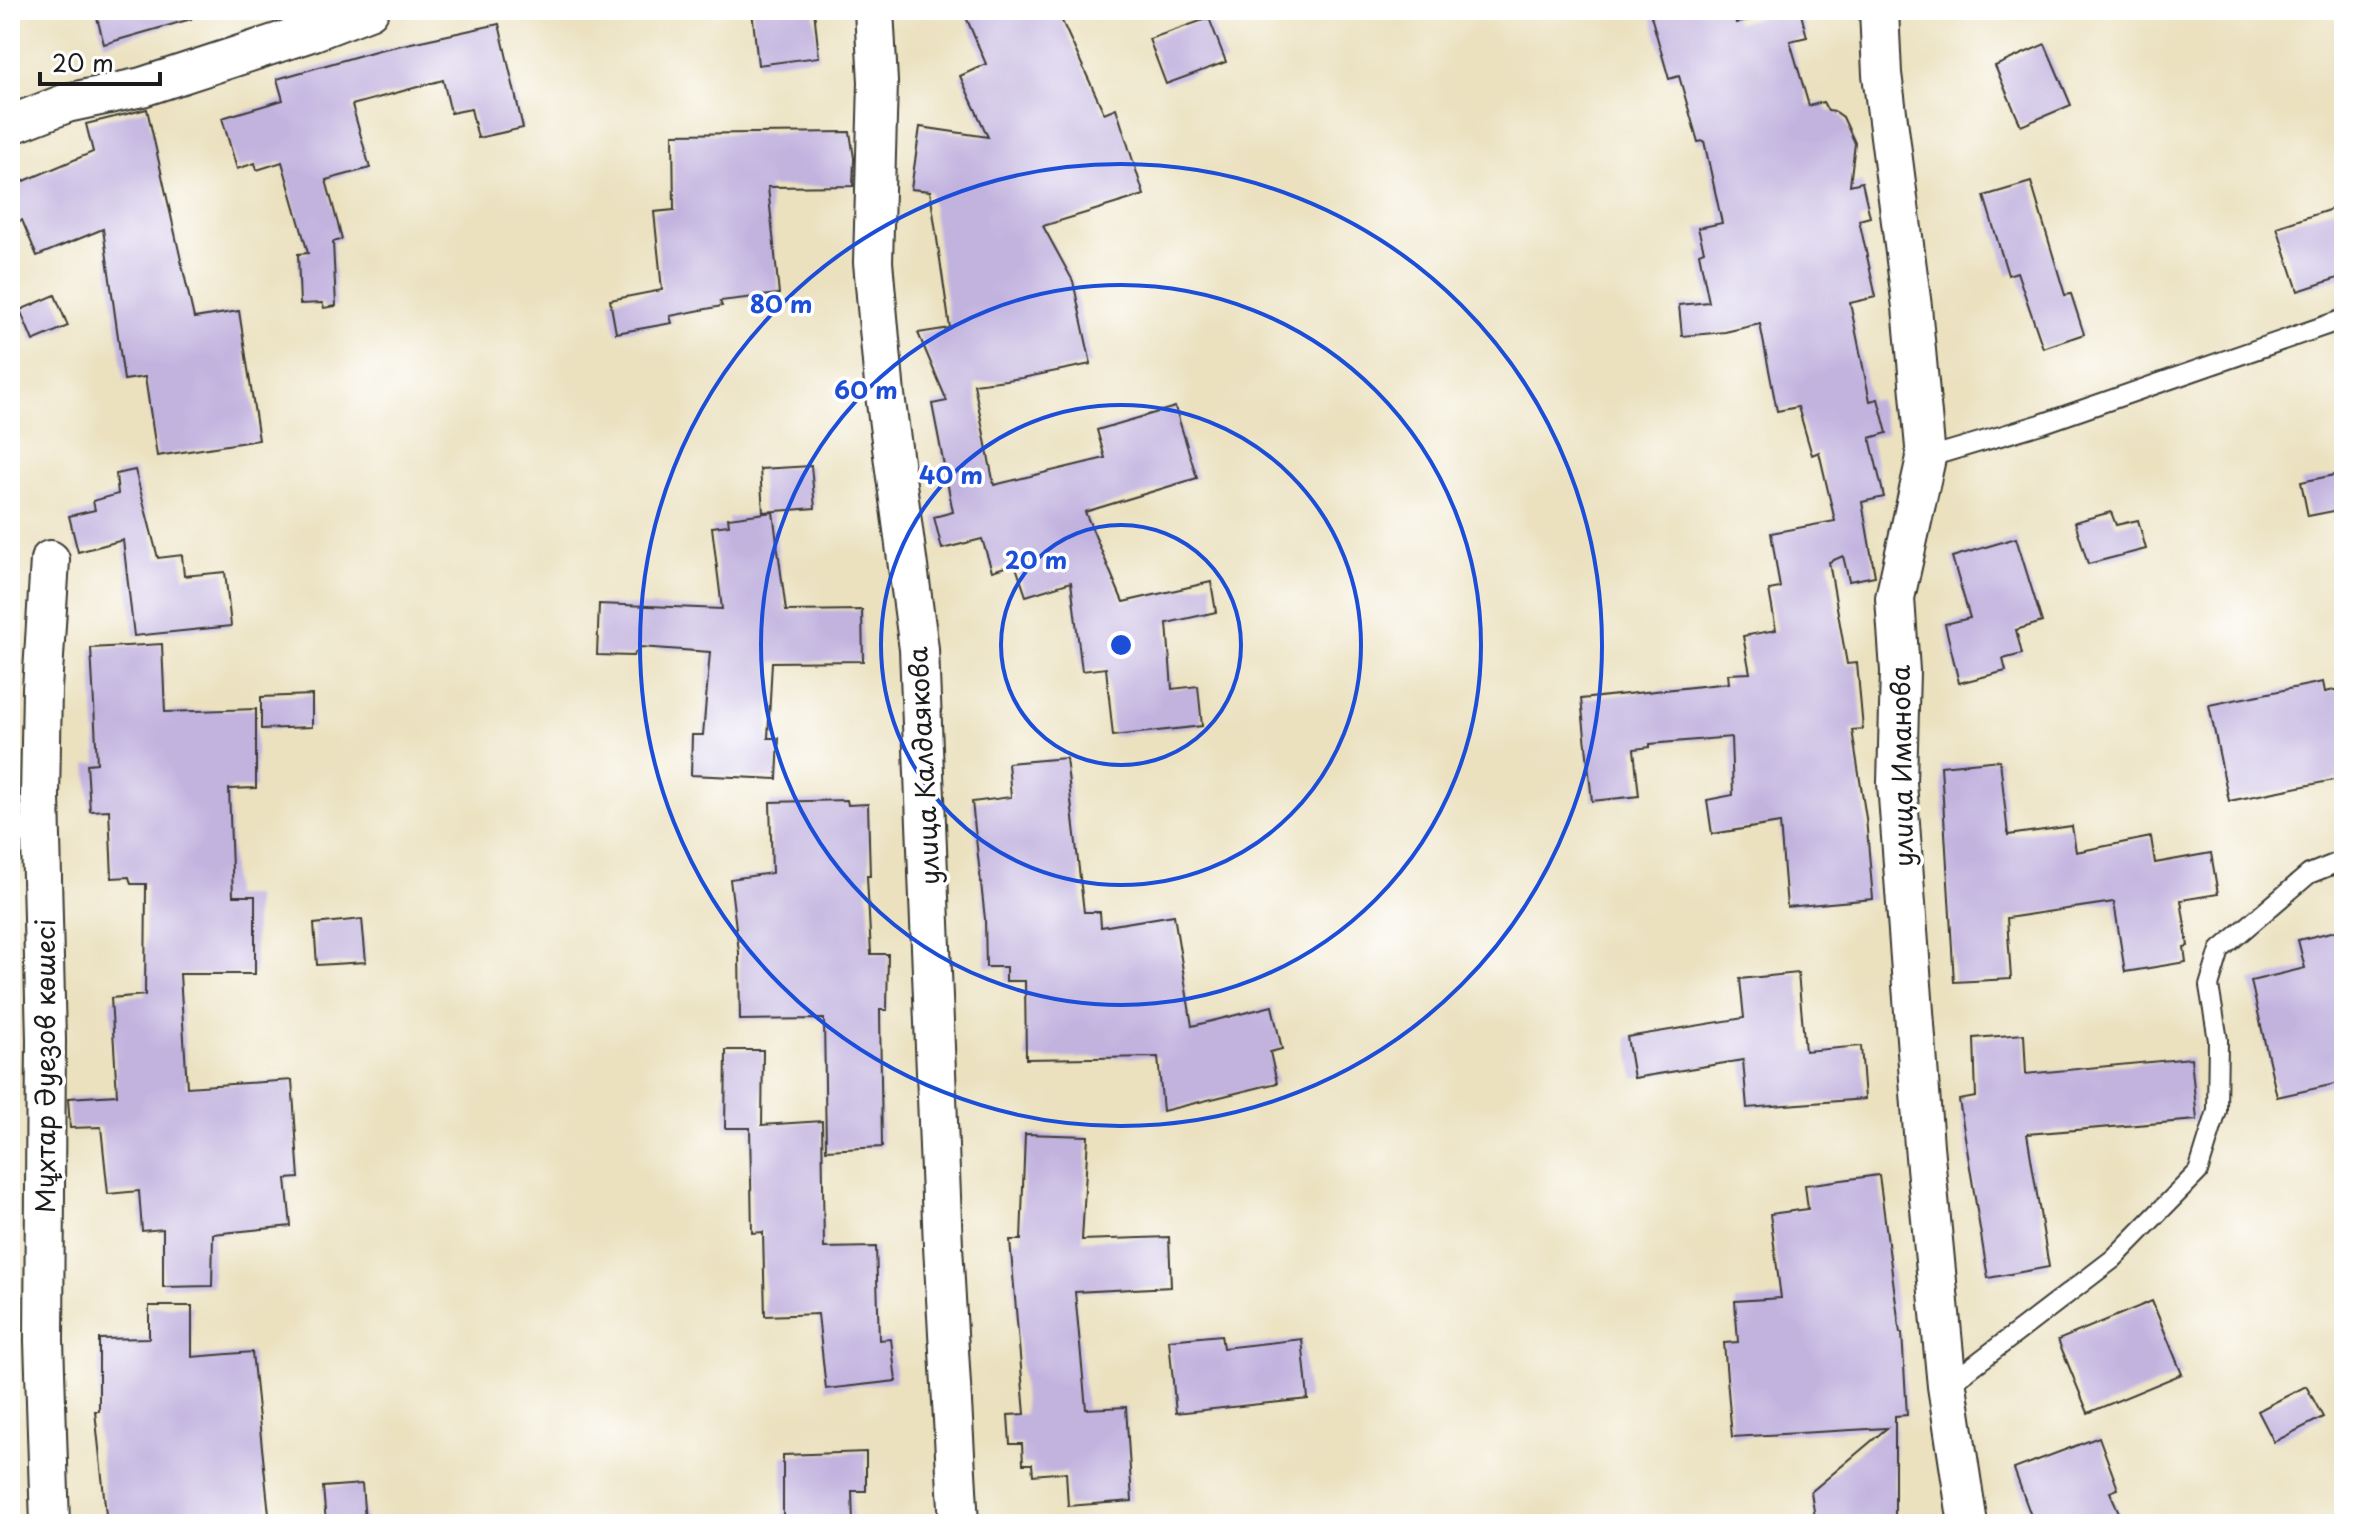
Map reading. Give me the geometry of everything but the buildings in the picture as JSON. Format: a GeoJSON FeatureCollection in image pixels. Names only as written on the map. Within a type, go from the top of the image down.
{"type":"FeatureCollection","features":[{"type":"Feature","properties":{"kind":"street"},"geometry":{"type":"LineString","coordinates":[[10,125],[67,103],[142,87],[369,10]]}},
{"type":"Feature","properties":{"kind":"street","name":"улица Калдаякова"},"geometry":{"type":"LineString","coordinates":[[874,10],[878,82],[873,262],[885,395],[919,649],[943,1246],[959,1524]]}},
{"type":"Feature","properties":{"kind":"street","name":"улица Иманова"},"geometry":{"type":"LineString","coordinates":[[1879,10],[1882,74],[1912,307],[1926,458],[1895,598],[1900,671],[1897,783],[1924,1146],[1947,1386],[1968,1524]]}},
{"type":"Feature","properties":{"kind":"street","name":"Мұхтар Әуезов көшесі"},"geometry":{"type":"LineString","coordinates":[[50,560],[42,689],[25,790],[46,1040],[44,1341],[50,1524]]}},
{"type":"Feature","properties":{"kind":"lane"},"geometry":{"type":"LineString","coordinates":[[1926,458],[2041,424],[2344,319]]}},
{"type":"Feature","properties":{"kind":"lane"},"geometry":{"type":"LineString","coordinates":[[1947,1386],[2113,1259],[2198,1172],[2217,1111],[2218,1040],[2209,986],[2220,950],[2309,874],[2344,860]]}}]}
